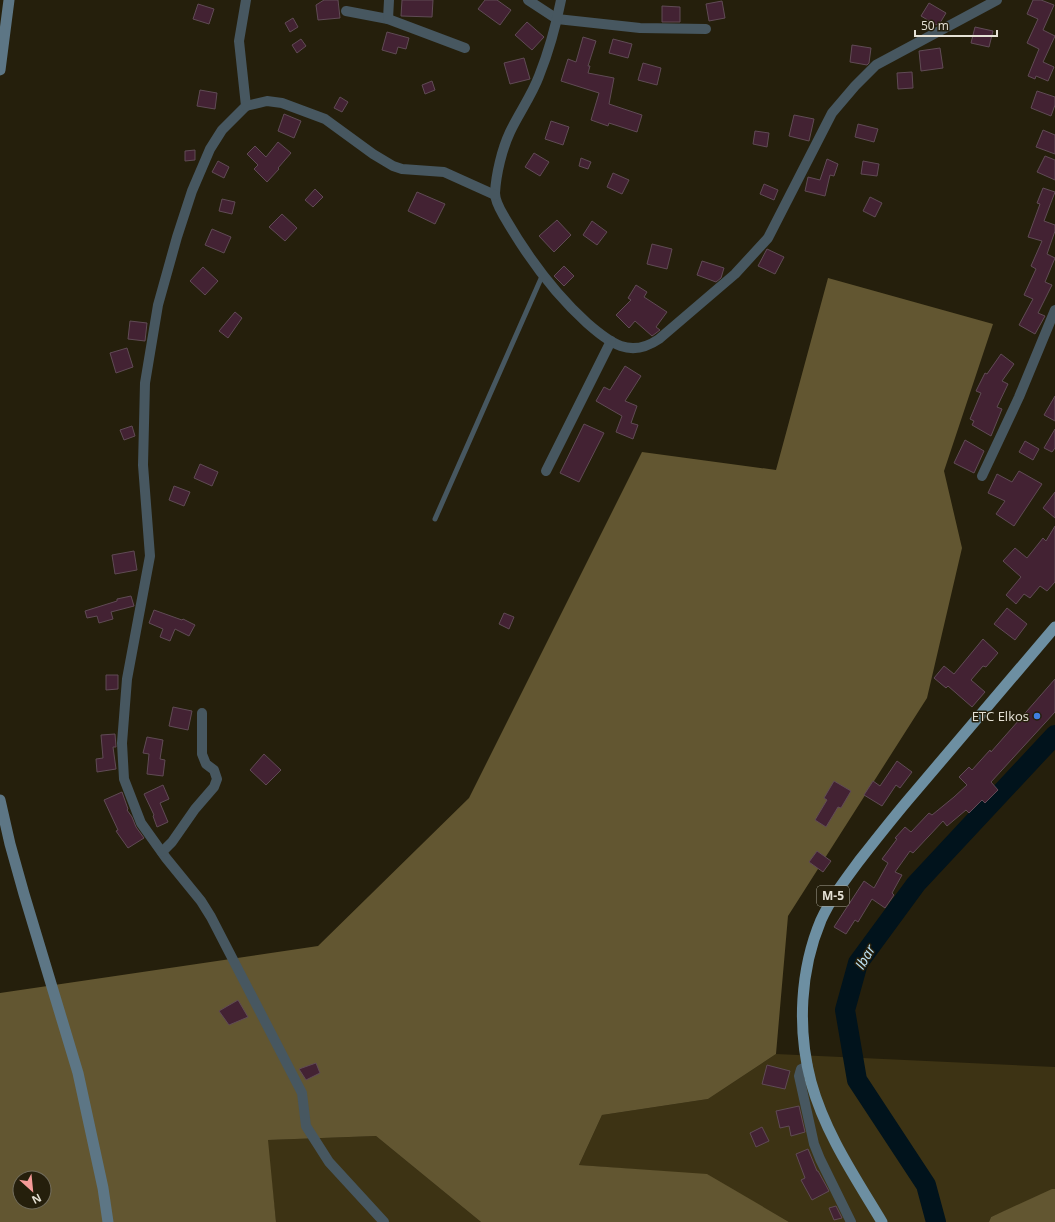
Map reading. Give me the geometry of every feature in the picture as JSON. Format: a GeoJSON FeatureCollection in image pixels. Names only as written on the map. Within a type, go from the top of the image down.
{"type":"FeatureCollection","features":[{"type":"Feature","properties":{"kind":"main road"},"geometry":{"type":"LineString","coordinates":[[0,70],[9,0]]}},
{"type":"Feature","properties":{"kind":"main road","name":"M-5"},"geometry":{"type":"LineString","coordinates":[[882,1222],[835,1141],[818,1102],[808,1066],[802,1014],[806,976],[814,940],[821,919],[834,895],[888,824],[1055,627]]}},
{"type":"Feature","properties":{"kind":"main road"},"geometry":{"type":"LineString","coordinates":[[0,800],[22,887],[78,1073],[103,1188],[108,1222]]}},
{"type":"Feature","properties":{"kind":"street"},"geometry":{"type":"LineString","coordinates":[[246,0],[239,41],[246,106]]}},
{"type":"Feature","properties":{"kind":"street"},"geometry":{"type":"LineString","coordinates":[[388,19],[389,0]]}},
{"type":"Feature","properties":{"kind":"street"},"geometry":{"type":"LineString","coordinates":[[528,0],[557,19],[640,28],[706,29]]}},
{"type":"Feature","properties":{"kind":"street"},"geometry":{"type":"LineString","coordinates":[[561,0],[557,19],[539,77],[509,133],[501,155],[495,195],[498,206],[512,230],[543,274],[576,312],[602,336],[628,349],[643,347],[651,344],[735,274],[768,238],[832,113],[854,86],[876,65],[997,0]]}},
{"type":"Feature","properties":{"kind":"street"},"geometry":{"type":"LineString","coordinates":[[346,10],[388,19],[465,48]]}},
{"type":"Feature","properties":{"kind":"street"},"geometry":{"type":"LineString","coordinates":[[384,1222],[329,1162],[306,1126],[302,1093],[211,917],[201,901],[141,823],[124,779],[122,743],[127,679],[150,556],[143,465],[145,384],[158,305],[177,237],[192,191],[210,150],[222,130],[246,106],[267,101],[282,103],[325,119],[373,154],[393,166],[402,169],[444,172],[495,195]]}},
{"type":"Feature","properties":{"kind":"street"},"geometry":{"type":"LineString","coordinates":[[982,476],[1019,397],[1055,310]]}},
{"type":"Feature","properties":{"kind":"street"},"geometry":{"type":"LineString","coordinates":[[546,471],[611,341]]}},
{"type":"Feature","properties":{"kind":"street"},"geometry":{"type":"LineString","coordinates":[[162,852],[172,842],[195,809],[214,787],[217,779],[214,770],[206,764],[202,754],[202,713]]}},
{"type":"Feature","properties":{"kind":"street"},"geometry":{"type":"LineString","coordinates":[[808,1066],[801,1069],[799,1076],[814,1144],[851,1222]]}},
{"type":"Feature","properties":{"kind":"lane"},"geometry":{"type":"LineString","coordinates":[[435,519],[543,274]]}},
{"type":"Feature","properties":{"kind":"shaded area"},"geometry":{"type":"Polygon","coordinates":[[[828,278],[993,324],[944,471],[962,548],[927,698],[788,916],[776,1054],[708,1099],[602,1115],[579,1165],[707,1174],[789,1222],[481,1222],[376,1136],[268,1140],[276,1222],[0,1222],[0,993],[318,946],[469,798],[642,452],[776,470],[828,278]]]}},
{"type":"Feature","properties":{"kind":"shaded area"},"geometry":{"type":"Polygon","coordinates":[[[776,1054],[1055,1067],[1055,1189],[991,1217],[989,1222],[789,1222],[707,1175],[579,1165],[602,1115],[708,1099],[776,1054]]]}},
{"type":"Feature","properties":{"kind":"shaded area"},"geometry":{"type":"Polygon","coordinates":[[[376,1136],[481,1222],[276,1222],[267,1140],[376,1136]]]}},
{"type":"Feature","properties":{"kind":"shaded area"},"geometry":{"type":"Polygon","coordinates":[[[1052,1189],[1055,1189],[1055,1222],[989,1222],[991,1217],[1052,1189]]]}},
{"type":"Feature","properties":{"kind":"building"},"geometry":{"type":"Polygon","coordinates":[[[324,0],[338,0],[340,18],[318,20],[316,5],[324,0]]]}},
{"type":"Feature","properties":{"kind":"building"},"geometry":{"type":"Polygon","coordinates":[[[402,0],[433,0],[432,17],[401,16],[402,0]]]}},
{"type":"Feature","properties":{"kind":"building"},"geometry":{"type":"Polygon","coordinates":[[[485,0],[497,0],[511,10],[500,25],[478,9],[485,0]]]}},
{"type":"Feature","properties":{"kind":"building"},"geometry":{"type":"Polygon","coordinates":[[[1033,0],[1041,0],[1054,5],[1043,30],[1055,36],[1043,62],[1054,67],[1048,81],[1036,76],[1035,79],[1028,76],[1039,49],[1027,43],[1038,19],[1027,14],[1033,0]]]}},
{"type":"Feature","properties":{"kind":"building"},"geometry":{"type":"Polygon","coordinates":[[[722,1],[725,18],[709,21],[706,4],[722,1]]]}},
{"type":"Feature","properties":{"kind":"building"},"geometry":{"type":"Polygon","coordinates":[[[929,3],[946,13],[940,23],[936,25],[921,16],[929,3]]]}},
{"type":"Feature","properties":{"kind":"building"},"geometry":{"type":"Polygon","coordinates":[[[198,4],[214,9],[209,24],[193,19],[198,4]]]}},
{"type":"Feature","properties":{"kind":"building"},"geometry":{"type":"Polygon","coordinates":[[[662,6],[680,7],[680,22],[662,22],[662,6]]]}},
{"type":"Feature","properties":{"kind":"building"},"geometry":{"type":"Polygon","coordinates":[[[293,18],[298,27],[290,32],[285,23],[293,18]]]}},
{"type":"Feature","properties":{"kind":"building"},"geometry":{"type":"Polygon","coordinates":[[[527,22],[544,37],[532,50],[515,35],[527,22]]]}},
{"type":"Feature","properties":{"kind":"building"},"geometry":{"type":"Polygon","coordinates":[[[975,27],[993,31],[989,47],[971,43],[975,27]]]}},
{"type":"Feature","properties":{"kind":"building"},"geometry":{"type":"Polygon","coordinates":[[[387,32],[409,38],[406,49],[398,47],[396,54],[382,50],[387,32]]]}},
{"type":"Feature","properties":{"kind":"building"},"geometry":{"type":"Polygon","coordinates":[[[583,37],[596,41],[588,66],[590,66],[588,73],[614,78],[609,104],[642,115],[637,132],[609,123],[608,126],[591,120],[599,93],[561,81],[568,59],[576,62],[583,37]]]}},
{"type":"Feature","properties":{"kind":"building"},"geometry":{"type":"Polygon","coordinates":[[[301,39],[306,46],[297,53],[292,45],[301,39]]]}},
{"type":"Feature","properties":{"kind":"building"},"geometry":{"type":"Polygon","coordinates":[[[613,39],[632,44],[628,58],[609,53],[613,39]]]}},
{"type":"Feature","properties":{"kind":"building"},"geometry":{"type":"Polygon","coordinates":[[[852,45],[871,48],[869,63],[867,65],[850,62],[852,45]]]}},
{"type":"Feature","properties":{"kind":"building"},"geometry":{"type":"Polygon","coordinates":[[[940,48],[943,68],[921,71],[919,51],[940,48]]]}},
{"type":"Feature","properties":{"kind":"building"},"geometry":{"type":"Polygon","coordinates":[[[524,58],[530,79],[510,84],[504,63],[524,58]]]}},
{"type":"Feature","properties":{"kind":"building"},"geometry":{"type":"Polygon","coordinates":[[[643,63],[661,68],[657,85],[638,80],[643,63]]]}},
{"type":"Feature","properties":{"kind":"building"},"geometry":{"type":"Polygon","coordinates":[[[912,72],[913,88],[898,89],[897,73],[912,72]]]}},
{"type":"Feature","properties":{"kind":"building"},"geometry":{"type":"Polygon","coordinates":[[[432,81],[435,90],[425,94],[422,85],[432,81]]]}},
{"type":"Feature","properties":{"kind":"building"},"geometry":{"type":"Polygon","coordinates":[[[200,90],[217,93],[215,109],[197,106],[200,90]]]}},
{"type":"Feature","properties":{"kind":"building"},"geometry":{"type":"Polygon","coordinates":[[[1037,91],[1055,97],[1055,105],[1051,116],[1031,108],[1037,91]]]}},
{"type":"Feature","properties":{"kind":"building"},"geometry":{"type":"Polygon","coordinates":[[[340,97],[348,102],[342,112],[334,108],[340,97]]]}},
{"type":"Feature","properties":{"kind":"building"},"geometry":{"type":"Polygon","coordinates":[[[284,114],[301,121],[294,138],[278,131],[284,114]]]}},
{"type":"Feature","properties":{"kind":"building"},"geometry":{"type":"Polygon","coordinates":[[[794,115],[814,119],[809,141],[789,136],[794,115]]]}},
{"type":"Feature","properties":{"kind":"building"},"geometry":{"type":"Polygon","coordinates":[[[551,121],[569,127],[563,145],[545,139],[551,121]]]}},
{"type":"Feature","properties":{"kind":"building"},"geometry":{"type":"Polygon","coordinates":[[[858,124],[878,129],[874,142],[855,137],[858,124]]]}},
{"type":"Feature","properties":{"kind":"building"},"geometry":{"type":"Polygon","coordinates":[[[1043,130],[1055,135],[1055,154],[1036,147],[1043,130]]]}},
{"type":"Feature","properties":{"kind":"building"},"geometry":{"type":"Polygon","coordinates":[[[755,131],[769,133],[767,147],[753,144],[755,131]]]}},
{"type":"Feature","properties":{"kind":"building"},"geometry":{"type":"Polygon","coordinates":[[[278,142],[291,153],[267,182],[254,169],[258,165],[247,154],[255,146],[266,157],[278,142]]]}},
{"type":"Feature","properties":{"kind":"building"},"geometry":{"type":"Polygon","coordinates":[[[195,150],[195,160],[185,161],[185,151],[195,150]]]}},
{"type":"Feature","properties":{"kind":"building"},"geometry":{"type":"Polygon","coordinates":[[[534,153],[549,162],[540,176],[525,167],[534,153]]]}},
{"type":"Feature","properties":{"kind":"building"},"geometry":{"type":"Polygon","coordinates":[[[1045,156],[1055,160],[1055,180],[1037,172],[1045,156]]]}},
{"type":"Feature","properties":{"kind":"building"},"geometry":{"type":"Polygon","coordinates":[[[581,158],[591,162],[588,169],[579,166],[581,158]]]}},
{"type":"Feature","properties":{"kind":"building"},"geometry":{"type":"Polygon","coordinates":[[[827,159],[838,164],[834,176],[830,175],[825,196],[805,191],[808,177],[820,180],[827,159]]]}},
{"type":"Feature","properties":{"kind":"building"},"geometry":{"type":"Polygon","coordinates":[[[218,161],[229,167],[224,178],[212,172],[218,161]]]}},
{"type":"Feature","properties":{"kind":"building"},"geometry":{"type":"Polygon","coordinates":[[[863,161],[879,164],[877,176],[861,174],[863,161]]]}},
{"type":"Feature","properties":{"kind":"building"},"geometry":{"type":"Polygon","coordinates":[[[613,173],[629,180],[622,194],[607,187],[613,173]]]}},
{"type":"Feature","properties":{"kind":"building"},"geometry":{"type":"Polygon","coordinates":[[[764,184],[778,190],[774,200],[760,194],[764,184]]]}},
{"type":"Feature","properties":{"kind":"building"},"geometry":{"type":"Polygon","coordinates":[[[1043,188],[1055,192],[1044,221],[1055,225],[1055,231],[1047,254],[1055,258],[1045,282],[1052,285],[1038,313],[1045,316],[1035,334],[1019,325],[1033,299],[1024,295],[1036,269],[1031,266],[1042,241],[1028,237],[1040,204],[1037,203],[1043,188]]]}},
{"type":"Feature","properties":{"kind":"building"},"geometry":{"type":"Polygon","coordinates":[[[315,189],[323,197],[313,207],[305,200],[315,189]]]}},
{"type":"Feature","properties":{"kind":"building"},"geometry":{"type":"Polygon","coordinates":[[[417,192],[445,204],[435,224],[408,211],[417,192]]]}},
{"type":"Feature","properties":{"kind":"building"},"geometry":{"type":"Polygon","coordinates":[[[870,197],[882,203],[875,217],[863,211],[870,197]]]}},
{"type":"Feature","properties":{"kind":"building"},"geometry":{"type":"Polygon","coordinates":[[[222,199],[235,202],[232,214],[219,211],[222,199]]]}},
{"type":"Feature","properties":{"kind":"building"},"geometry":{"type":"Polygon","coordinates":[[[282,214],[297,228],[285,241],[269,227],[282,214]]]}},
{"type":"Feature","properties":{"kind":"building"},"geometry":{"type":"Polygon","coordinates":[[[557,220],[571,235],[554,252],[539,236],[557,220]]]}},
{"type":"Feature","properties":{"kind":"building"},"geometry":{"type":"Polygon","coordinates":[[[592,221],[607,232],[597,245],[583,235],[592,221]]]}},
{"type":"Feature","properties":{"kind":"building"},"geometry":{"type":"Polygon","coordinates":[[[212,229],[231,237],[224,253],[205,245],[212,229]]]}},
{"type":"Feature","properties":{"kind":"building"},"geometry":{"type":"Polygon","coordinates":[[[652,244],[672,249],[667,269],[647,264],[652,244]]]}},
{"type":"Feature","properties":{"kind":"building"},"geometry":{"type":"Polygon","coordinates":[[[767,249],[784,257],[775,274],[758,266],[767,249]]]}},
{"type":"Feature","properties":{"kind":"building"},"geometry":{"type":"Polygon","coordinates":[[[702,261],[724,268],[721,278],[716,282],[697,275],[702,261]]]}},
{"type":"Feature","properties":{"kind":"building"},"geometry":{"type":"Polygon","coordinates":[[[564,266],[574,276],[564,286],[554,276],[564,266]]]}},
{"type":"Feature","properties":{"kind":"building"},"geometry":{"type":"Polygon","coordinates":[[[203,267],[218,281],[205,295],[190,281],[203,267]]]}},
{"type":"Feature","properties":{"kind":"building"},"geometry":{"type":"Polygon","coordinates":[[[636,285],[647,292],[644,297],[667,312],[656,327],[660,330],[652,336],[635,321],[629,328],[616,315],[631,300],[628,298],[636,285]]]}},
{"type":"Feature","properties":{"kind":"building"},"geometry":{"type":"Polygon","coordinates":[[[235,312],[242,318],[228,338],[219,331],[235,312]]]}},
{"type":"Feature","properties":{"kind":"building"},"geometry":{"type":"Polygon","coordinates":[[[130,321],[147,323],[145,341],[128,339],[130,321]]]}},
{"type":"Feature","properties":{"kind":"building"},"geometry":{"type":"Polygon","coordinates":[[[127,348],[133,367],[116,373],[110,353],[127,348]]]}},
{"type":"Feature","properties":{"kind":"building"},"geometry":{"type":"Polygon","coordinates":[[[1001,354],[1014,364],[1002,381],[1008,384],[997,407],[1002,409],[991,436],[972,425],[974,421],[970,419],[981,393],[976,391],[985,373],[987,374],[1001,354]]]}},
{"type":"Feature","properties":{"kind":"building"},"geometry":{"type":"Polygon","coordinates":[[[625,366],[641,376],[625,401],[637,406],[631,423],[638,425],[633,439],[616,432],[622,416],[596,401],[604,387],[610,390],[625,366]]]}},
{"type":"Feature","properties":{"kind":"building"},"geometry":{"type":"Polygon","coordinates":[[[1055,396],[1055,421],[1044,415],[1055,396]]]}},
{"type":"Feature","properties":{"kind":"building"},"geometry":{"type":"Polygon","coordinates":[[[584,424],[604,433],[579,482],[560,473],[584,424]]]}},
{"type":"Feature","properties":{"kind":"building"},"geometry":{"type":"Polygon","coordinates":[[[132,426],[135,436],[124,440],[120,430],[132,426]]]}},
{"type":"Feature","properties":{"kind":"building"},"geometry":{"type":"Polygon","coordinates":[[[1055,429],[1055,448],[1052,452],[1044,448],[1055,429]]]}},
{"type":"Feature","properties":{"kind":"building"},"geometry":{"type":"Polygon","coordinates":[[[965,440],[984,451],[974,473],[954,463],[965,440]]]}},
{"type":"Feature","properties":{"kind":"building"},"geometry":{"type":"Polygon","coordinates":[[[1025,441],[1039,449],[1033,460],[1019,452],[1025,441]]]}},
{"type":"Feature","properties":{"kind":"building"},"geometry":{"type":"Polygon","coordinates":[[[200,464],[218,472],[212,486],[194,478],[200,464]]]}},
{"type":"Feature","properties":{"kind":"building"},"geometry":{"type":"Polygon","coordinates":[[[1019,471],[1042,484],[1014,526],[996,514],[1005,501],[988,493],[997,474],[1012,482],[1019,471]]]}},
{"type":"Feature","properties":{"kind":"building"},"geometry":{"type":"Polygon","coordinates":[[[174,486],[190,492],[184,506],[169,500],[174,486]]]}},
{"type":"Feature","properties":{"kind":"building"},"geometry":{"type":"Polygon","coordinates":[[[1055,492],[1055,518],[1043,508],[1055,492]]]}},
{"type":"Feature","properties":{"kind":"building"},"geometry":{"type":"Polygon","coordinates":[[[1055,526],[1055,582],[1047,591],[1040,586],[1030,598],[1024,594],[1016,604],[1006,595],[1021,577],[1003,561],[1015,548],[1027,558],[1043,538],[1046,541],[1055,526]]]}},
{"type":"Feature","properties":{"kind":"building"},"geometry":{"type":"Polygon","coordinates":[[[134,551],[137,570],[115,574],[112,555],[134,551]]]}},
{"type":"Feature","properties":{"kind":"building"},"geometry":{"type":"Polygon","coordinates":[[[131,596],[134,606],[111,612],[113,619],[99,623],[97,616],[87,618],[85,611],[117,601],[117,599],[131,596]]]}},
{"type":"Feature","properties":{"kind":"building"},"geometry":{"type":"Polygon","coordinates":[[[1007,608],[1027,624],[1015,640],[994,624],[1007,608]]]}},
{"type":"Feature","properties":{"kind":"building"},"geometry":{"type":"Polygon","coordinates":[[[154,610],[182,620],[183,619],[195,625],[189,636],[175,629],[170,641],[160,637],[163,629],[149,623],[154,610]]]}},
{"type":"Feature","properties":{"kind":"building"},"geometry":{"type":"Polygon","coordinates":[[[504,613],[514,617],[509,629],[499,624],[504,613]]]}},
{"type":"Feature","properties":{"kind":"building"},"geometry":{"type":"Polygon","coordinates":[[[983,639],[998,653],[986,667],[983,666],[971,680],[985,692],[972,707],[948,686],[946,688],[934,678],[944,666],[954,674],[983,639]]]}},
{"type":"Feature","properties":{"kind":"building"},"geometry":{"type":"Polygon","coordinates":[[[106,675],[118,675],[118,689],[106,690],[106,675]]]}},
{"type":"Feature","properties":{"kind":"building"},"geometry":{"type":"Polygon","coordinates":[[[1055,679],[1055,712],[991,782],[998,790],[985,803],[982,800],[969,813],[966,810],[947,826],[943,821],[913,853],[910,851],[895,872],[902,875],[892,893],[894,895],[885,908],[872,899],[858,922],[855,920],[846,934],[834,927],[864,881],[874,888],[888,863],[882,859],[897,839],[895,838],[905,827],[911,832],[929,813],[932,815],[967,785],[959,777],[969,767],[972,770],[990,750],[991,752],[1055,679]]]}},
{"type":"Feature","properties":{"kind":"building"},"geometry":{"type":"Polygon","coordinates":[[[173,707],[192,711],[188,730],[169,726],[173,707]]]}},
{"type":"Feature","properties":{"kind":"building"},"geometry":{"type":"Polygon","coordinates":[[[115,734],[116,747],[113,747],[116,769],[97,772],[96,759],[103,758],[101,735],[115,734]]]}},
{"type":"Feature","properties":{"kind":"building"},"geometry":{"type":"Polygon","coordinates":[[[147,737],[163,740],[160,759],[165,760],[163,776],[147,774],[149,754],[143,753],[147,737]]]}},
{"type":"Feature","properties":{"kind":"building"},"geometry":{"type":"Polygon","coordinates":[[[264,754],[281,770],[266,785],[250,770],[264,754]]]}},
{"type":"Feature","properties":{"kind":"building"},"geometry":{"type":"Polygon","coordinates":[[[897,761],[912,772],[900,788],[896,785],[882,806],[864,795],[873,781],[880,786],[897,761]]]}},
{"type":"Feature","properties":{"kind":"building"},"geometry":{"type":"Polygon","coordinates":[[[834,781],[851,791],[841,808],[838,807],[826,827],[815,820],[827,800],[824,798],[834,781]]]}},
{"type":"Feature","properties":{"kind":"building"},"geometry":{"type":"Polygon","coordinates":[[[163,785],[169,799],[160,803],[168,822],[157,827],[153,816],[154,815],[144,794],[163,785]]]}},
{"type":"Feature","properties":{"kind":"building"},"geometry":{"type":"Polygon","coordinates":[[[122,792],[128,809],[127,810],[144,838],[128,848],[116,831],[118,830],[104,800],[122,792]]]}},
{"type":"Feature","properties":{"kind":"building"},"geometry":{"type":"Polygon","coordinates":[[[817,851],[831,861],[823,872],[809,862],[817,851]]]}},
{"type":"Feature","properties":{"kind":"building"},"geometry":{"type":"Polygon","coordinates":[[[238,1000],[248,1017],[229,1025],[219,1011],[238,1000]]]}},
{"type":"Feature","properties":{"kind":"building"},"geometry":{"type":"Polygon","coordinates":[[[316,1063],[320,1073],[306,1080],[299,1069],[316,1063]]]}},
{"type":"Feature","properties":{"kind":"building"},"geometry":{"type":"Polygon","coordinates":[[[767,1065],[790,1071],[785,1089],[762,1084],[767,1065]]]}},
{"type":"Feature","properties":{"kind":"building"},"geometry":{"type":"Polygon","coordinates":[[[799,1106],[805,1132],[791,1136],[789,1126],[780,1128],[776,1111],[799,1106]]]}},
{"type":"Feature","properties":{"kind":"building"},"geometry":{"type":"Polygon","coordinates":[[[762,1127],[769,1141],[756,1147],[750,1133],[762,1127]]]}},
{"type":"Feature","properties":{"kind":"building"},"geometry":{"type":"Polygon","coordinates":[[[808,1149],[817,1171],[829,1191],[812,1200],[801,1180],[805,1178],[796,1154],[808,1149]]]}},
{"type":"Feature","properties":{"kind":"building"},"geometry":{"type":"Polygon","coordinates":[[[836,1206],[842,1218],[834,1220],[829,1208],[836,1206]]]}},
{"type":"Feature","properties":{"kind":"waterway","name":"Ibar"},"geometry":{"type":"LineString","coordinates":[[936,1222],[926,1185],[857,1080],[845,1010],[858,963],[916,884],[1055,735]]}},
{"type":"Feature","properties":{"kind":"place","name":"ETC Elkos"},"geometry":{"type":"Point","coordinates":[1037,716]}}]}
